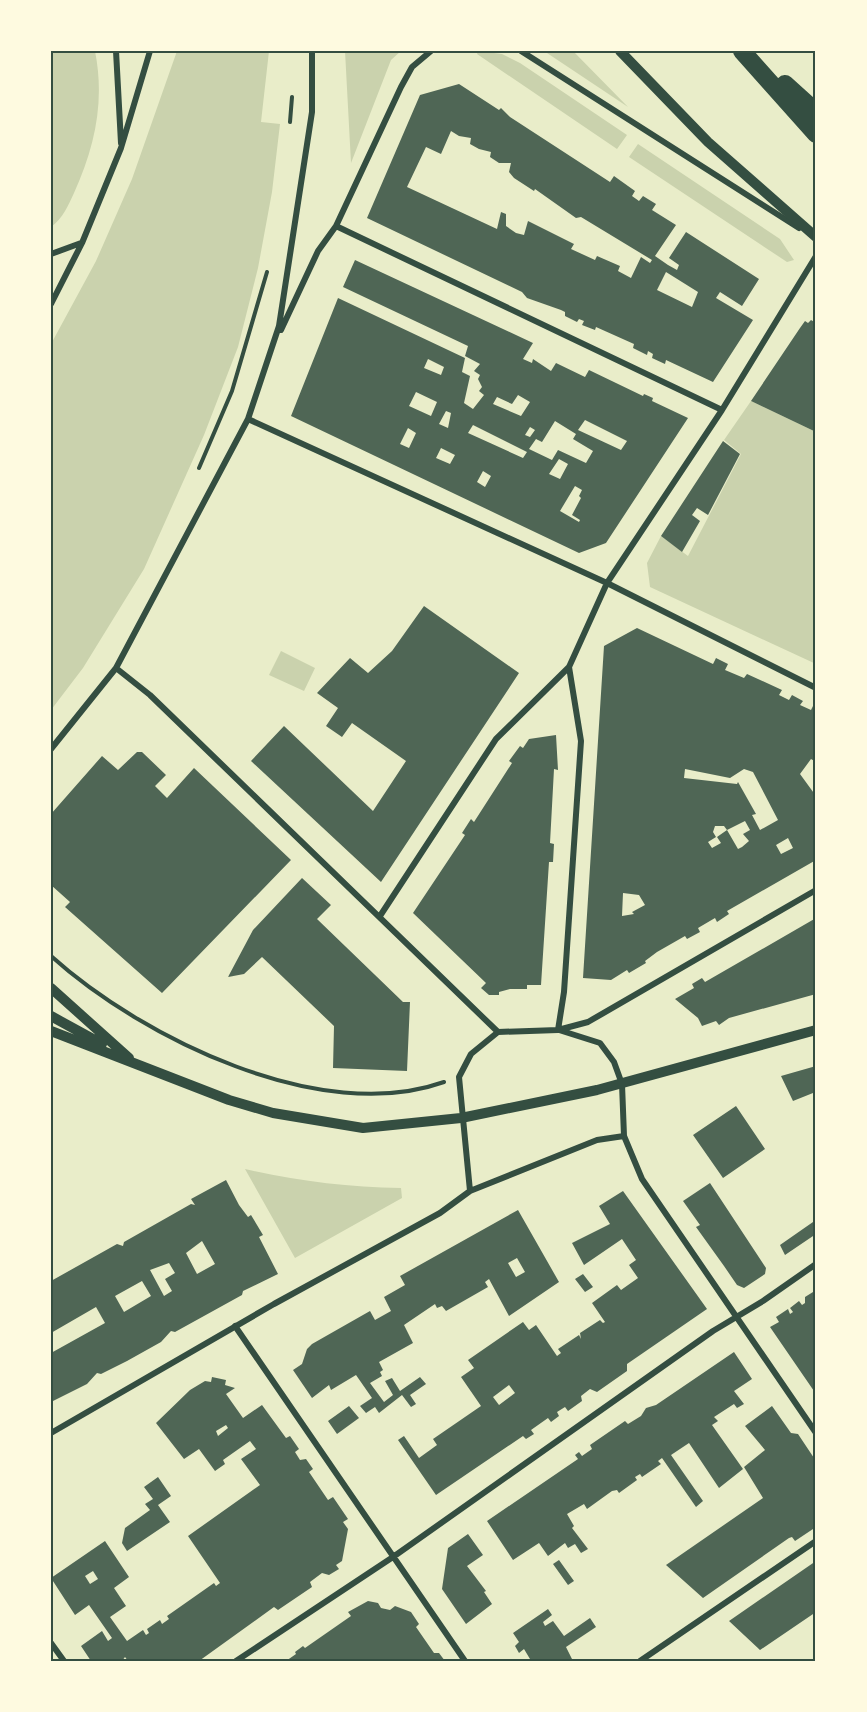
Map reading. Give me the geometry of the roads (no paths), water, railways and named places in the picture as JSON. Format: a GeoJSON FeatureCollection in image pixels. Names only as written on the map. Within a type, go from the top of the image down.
{"type":"FeatureCollection","features":[{"type":"Feature","properties":{"kind":"highway"},"geometry":{"type":"LineString","coordinates":[[742,51],[816,134]]}},
{"type":"Feature","properties":{"kind":"highway"},"geometry":{"type":"LineString","coordinates":[[748,51],[816,112]]}},
{"type":"Feature","properties":{"kind":"street"},"geometry":{"type":"LineString","coordinates":[[116,51],[121,148]]}},
{"type":"Feature","properties":{"kind":"street"},"geometry":{"type":"LineString","coordinates":[[51,304],[82,243],[121,148],[150,51]]}},
{"type":"Feature","properties":{"kind":"street"},"geometry":{"type":"LineString","coordinates":[[51,749],[116,668],[248,419],[279,326],[312,112],[312,51]]}},
{"type":"Feature","properties":{"kind":"street"},"geometry":{"type":"LineString","coordinates":[[268,358],[318,251],[336,226],[401,87],[412,67],[431,51]]}},
{"type":"Feature","properties":{"kind":"street"},"geometry":{"type":"LineString","coordinates":[[521,51],[816,238]]}},
{"type":"Feature","properties":{"kind":"street"},"geometry":{"type":"LineString","coordinates":[[620,51],[708,142],[816,238]]}},
{"type":"Feature","properties":{"kind":"street"},"geometry":{"type":"LineString","coordinates":[[336,226],[722,410]]}},
{"type":"Feature","properties":{"kind":"street"},"geometry":{"type":"LineString","coordinates":[[51,255],[82,243]]}},
{"type":"Feature","properties":{"kind":"street"},"geometry":{"type":"LineString","coordinates":[[380,916],[496,740],[569,667],[607,583],[722,410],[816,256]]}},
{"type":"Feature","properties":{"kind":"street"},"geometry":{"type":"LineString","coordinates":[[248,419],[607,583],[816,687]]}},
{"type":"Feature","properties":{"kind":"street"},"geometry":{"type":"LineString","coordinates":[[558,1030],[564,992],[580,741],[569,667]]}},
{"type":"Feature","properties":{"kind":"street"},"geometry":{"type":"LineString","coordinates":[[116,668],[150,695],[498,1032]]}},
{"type":"Feature","properties":{"kind":"street"},"geometry":{"type":"LineString","coordinates":[[470,1191],[461,1118],[459,1077],[471,1054],[498,1032],[558,1030],[588,1022],[816,890]]}},
{"type":"Feature","properties":{"kind":"street"},"geometry":{"type":"LineString","coordinates":[[51,987],[133,1062]]}},
{"type":"Feature","properties":{"kind":"street"},"geometry":{"type":"LineString","coordinates":[[51,1016],[133,1062]]}},
{"type":"Feature","properties":{"kind":"street"},"geometry":{"type":"LineString","coordinates":[[558,1030],[600,1043],[614,1062],[622,1084],[624,1136],[642,1179],[816,1433]]}},
{"type":"Feature","properties":{"kind":"street"},"geometry":{"type":"LineString","coordinates":[[51,1031],[251,1107],[332,1125],[363,1128],[461,1118],[622,1084],[816,1030]]}},
{"type":"Feature","properties":{"kind":"street"},"geometry":{"type":"LineString","coordinates":[[51,1432],[235,1326],[440,1213],[470,1191],[597,1140],[624,1136]]}},
{"type":"Feature","properties":{"kind":"street"},"geometry":{"type":"LineString","coordinates":[[236,1661],[393,1557],[737,1315],[763,1301],[816,1264]]}},
{"type":"Feature","properties":{"kind":"street"},"geometry":{"type":"LineString","coordinates":[[235,1326],[465,1661]]}},
{"type":"Feature","properties":{"kind":"street"},"geometry":{"type":"LineString","coordinates":[[640,1661],[816,1541]]}},
{"type":"Feature","properties":{"kind":"street"},"geometry":{"type":"LineString","coordinates":[[51,1643],[64,1661]]}}]}
